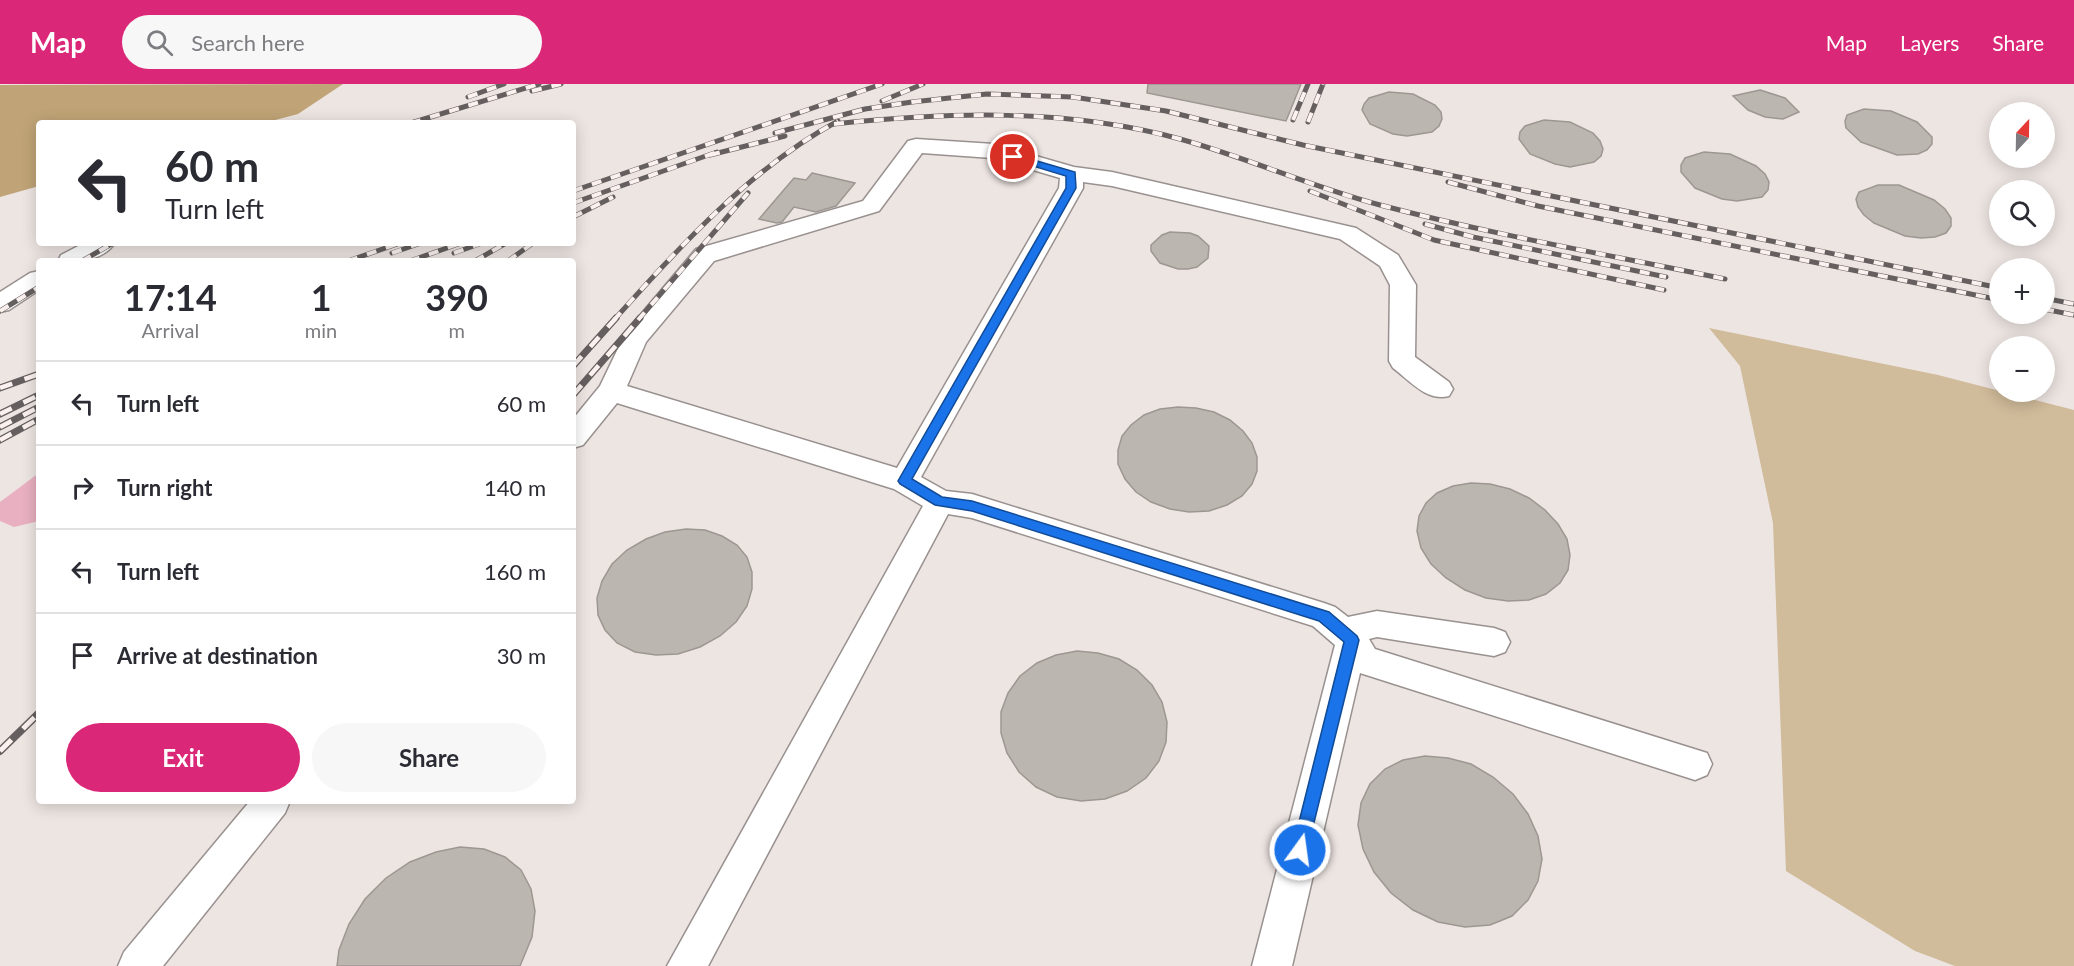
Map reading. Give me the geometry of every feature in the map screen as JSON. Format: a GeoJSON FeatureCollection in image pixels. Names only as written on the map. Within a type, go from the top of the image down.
{"type":"FeatureCollection","features":[{"type":"Feature","properties":{"kind":"lane"},"geometry":{"type":"LineString","coordinates":[[576,434],[611,391],[635,338],[705,255],[871,206],[916,146],[994,151],[1072,174],[1112,179],[1348,232],[1389,261],[1403,285],[1402,361],[1439,389]]}},
{"type":"Feature","properties":{"kind":"lane"},"geometry":{"type":"LineString","coordinates":[[904,481],[1071,188],[1072,174]]}},
{"type":"Feature","properties":{"kind":"lane"},"geometry":{"type":"LineString","coordinates":[[75,258],[97,246]]}},
{"type":"Feature","properties":{"kind":"lane"},"geometry":{"type":"LineString","coordinates":[[0,304],[36,281]]}},
{"type":"Feature","properties":{"kind":"lane"},"geometry":{"type":"LineString","coordinates":[[611,391],[904,481],[940,502],[972,506],[1324,616],[1352,640],[1364,660],[1695,764]]}},
{"type":"Feature","properties":{"kind":"lane"},"geometry":{"type":"LineString","coordinates":[[687,966],[940,502]]}},
{"type":"Feature","properties":{"kind":"lane"},"geometry":{"type":"LineString","coordinates":[[1272,966],[1352,640],[1359,627],[1377,624],[1494,642]]}},
{"type":"Feature","properties":{"kind":"lane"},"geometry":{"type":"LineString","coordinates":[[138,966],[270,804]]}},
{"type":"Feature","properties":{"kind":"shaded area"},"geometry":{"type":"Polygon","coordinates":[[[343,84],[298,114],[275,120],[36,120],[36,187],[0,197],[0,85],[343,84]]]}},
{"type":"Feature","properties":{"kind":"shaded area"},"geometry":{"type":"Polygon","coordinates":[[[1709,328],[1938,375],[1989,388],[1989,402],[2043,402],[2074,410],[2074,966],[1955,966],[1915,951],[1786,871],[1773,523],[1740,366],[1709,328]]]}},
{"type":"Feature","properties":{"kind":"shaded area"},"geometry":{"type":"Polygon","coordinates":[[[36,475],[36,522],[14,527],[0,521],[0,502],[36,475]]]}},
{"type":"Feature","properties":{"kind":"building"},"geometry":{"type":"Polygon","coordinates":[[[1148,84],[1301,84],[1286,121],[1147,93],[1148,84]]]}},
{"type":"Feature","properties":{"kind":"building"},"geometry":{"type":"Polygon","coordinates":[[[1760,90],[1785,98],[1799,112],[1783,119],[1765,117],[1748,110],[1733,96],[1760,90]]]}},
{"type":"Feature","properties":{"kind":"building"},"geometry":{"type":"Polygon","coordinates":[[[1389,92],[1413,94],[1435,105],[1441,112],[1442,119],[1439,126],[1432,132],[1407,136],[1393,134],[1370,124],[1362,110],[1364,104],[1369,98],[1389,92]]]}},
{"type":"Feature","properties":{"kind":"building"},"geometry":{"type":"Polygon","coordinates":[[[1864,109],[1891,111],[1917,122],[1932,137],[1932,144],[1927,150],[1918,154],[1897,155],[1861,142],[1846,128],[1845,121],[1847,115],[1864,109]]]}},
{"type":"Feature","properties":{"kind":"building"},"geometry":{"type":"Polygon","coordinates":[[[1544,120],[1570,122],[1593,133],[1603,149],[1601,156],[1594,162],[1570,167],[1530,154],[1519,139],[1520,132],[1525,126],[1544,120]]]}},
{"type":"Feature","properties":{"kind":"building"},"geometry":{"type":"Polygon","coordinates":[[[1704,152],[1730,154],[1756,166],[1765,174],[1769,182],[1768,190],[1762,197],[1737,201],[1722,199],[1695,188],[1681,172],[1681,165],[1685,158],[1704,152]]]}},
{"type":"Feature","properties":{"kind":"building"},"geometry":{"type":"Polygon","coordinates":[[[812,173],[855,183],[836,206],[816,212],[794,207],[782,222],[777,223],[759,219],[794,178],[806,180],[812,173]]]}},
{"type":"Feature","properties":{"kind":"building"},"geometry":{"type":"Polygon","coordinates":[[[1878,185],[1899,185],[1934,200],[1945,209],[1951,218],[1951,226],[1946,233],[1921,238],[1905,236],[1874,223],[1858,207],[1856,199],[1859,192],[1878,185]]]}},
{"type":"Feature","properties":{"kind":"building"},"geometry":{"type":"Polygon","coordinates":[[[1170,232],[1190,233],[1198,236],[1209,246],[1208,258],[1197,267],[1188,269],[1178,269],[1160,263],[1151,251],[1151,245],[1162,235],[1170,232]]]}},
{"type":"Feature","properties":{"kind":"building"},"geometry":{"type":"Polygon","coordinates":[[[1178,407],[1214,412],[1230,420],[1252,443],[1257,457],[1257,471],[1252,484],[1242,496],[1227,505],[1209,511],[1189,512],[1170,509],[1151,502],[1136,492],[1125,479],[1118,464],[1118,450],[1122,436],[1144,415],[1160,409],[1178,407]]]}},
{"type":"Feature","properties":{"kind":"building"},"geometry":{"type":"Polygon","coordinates":[[[1471,483],[1490,484],[1510,489],[1529,498],[1558,524],[1567,539],[1570,555],[1568,570],[1560,583],[1546,594],[1529,600],[1508,601],[1486,598],[1465,590],[1446,578],[1431,564],[1421,548],[1417,531],[1419,516],[1426,503],[1437,493],[1453,486],[1471,483]]]}},
{"type":"Feature","properties":{"kind":"building"},"geometry":{"type":"Polygon","coordinates":[[[686,529],[705,530],[722,536],[737,545],[747,557],[752,572],[752,589],[747,606],[736,622],[720,636],[700,647],[678,654],[656,655],[635,652],[617,643],[605,630],[598,615],[597,598],[602,581],[612,564],[627,550],[646,539],[665,532],[686,529]]]}},
{"type":"Feature","properties":{"kind":"building"},"geometry":{"type":"Polygon","coordinates":[[[1077,651],[1098,653],[1119,659],[1137,670],[1152,685],[1162,702],[1167,722],[1166,742],[1159,761],[1146,778],[1127,791],[1105,799],[1081,801],[1057,797],[1036,787],[1019,772],[1007,753],[1001,733],[1001,712],[1008,693],[1020,676],[1037,663],[1056,655],[1077,651]]]}},
{"type":"Feature","properties":{"kind":"building"},"geometry":{"type":"Polygon","coordinates":[[[1425,756],[1448,758],[1471,764],[1493,777],[1513,794],[1528,814],[1538,836],[1542,859],[1538,881],[1528,900],[1512,916],[1490,925],[1465,927],[1438,922],[1413,910],[1391,893],[1374,872],[1363,849],[1358,825],[1361,803],[1370,784],[1385,769],[1403,760],[1425,756]]]}},
{"type":"Feature","properties":{"kind":"building"},"geometry":{"type":"Polygon","coordinates":[[[460,847],[484,849],[505,857],[521,870],[531,889],[535,911],[532,937],[520,966],[337,966],[339,950],[349,924],[365,899],[386,878],[410,862],[436,852],[460,847]]]}},
{"type":"Feature","properties":{"kind":"railway"},"geometry":{"type":"LineString","coordinates":[[468,97],[504,84]]}},
{"type":"Feature","properties":{"kind":"railway"},"geometry":{"type":"LineString","coordinates":[[421,120],[539,84]]}},
{"type":"Feature","properties":{"kind":"railway"},"geometry":{"type":"LineString","coordinates":[[532,91],[561,84]]}},
{"type":"Feature","properties":{"kind":"railway"},"geometry":{"type":"LineString","coordinates":[[576,190],[882,84]]}},
{"type":"Feature","properties":{"kind":"railway"},"geometry":{"type":"LineString","coordinates":[[882,101],[923,84]]}},
{"type":"Feature","properties":{"kind":"railway"},"geometry":{"type":"LineString","coordinates":[[1293,120],[1308,84]]}},
{"type":"Feature","properties":{"kind":"railway"},"geometry":{"type":"LineString","coordinates":[[1308,122],[1323,84]]}},
{"type":"Feature","properties":{"kind":"railway"},"geometry":{"type":"LineString","coordinates":[[775,133],[865,109],[912,102],[987,94],[1073,97],[1166,111],[1303,145],[1989,286]]}},
{"type":"Feature","properties":{"kind":"railway"},"geometry":{"type":"LineString","coordinates":[[834,124],[921,117],[1008,115],[1051,117],[1137,129],[1180,139],[1330,190],[1423,216],[1725,279]]}},
{"type":"Feature","properties":{"kind":"railway"},"geometry":{"type":"LineString","coordinates":[[614,320],[690,238],[746,185],[806,140],[838,121]]}},
{"type":"Feature","properties":{"kind":"railway"},"geometry":{"type":"LineString","coordinates":[[710,155],[785,136]]}},
{"type":"Feature","properties":{"kind":"railway"},"geometry":{"type":"LineString","coordinates":[[576,202],[717,152]]}},
{"type":"Feature","properties":{"kind":"railway"},"geometry":{"type":"LineString","coordinates":[[1448,182],[1538,206],[1989,298]]}},
{"type":"Feature","properties":{"kind":"railway"},"geometry":{"type":"LineString","coordinates":[[1310,191],[1434,240],[1664,290]]}},
{"type":"Feature","properties":{"kind":"railway"},"geometry":{"type":"LineString","coordinates":[[638,320],[748,193]]}},
{"type":"Feature","properties":{"kind":"railway"},"geometry":{"type":"LineString","coordinates":[[576,216],[613,197]]}},
{"type":"Feature","properties":{"kind":"railway"},"geometry":{"type":"LineString","coordinates":[[1425,224],[1473,237],[1666,277]]}},
{"type":"Feature","properties":{"kind":"railway"},"geometry":{"type":"LineString","coordinates":[[87,258],[108,246]]}},
{"type":"Feature","properties":{"kind":"railway"},"geometry":{"type":"LineString","coordinates":[[357,258],[391,246]]}},
{"type":"Feature","properties":{"kind":"railway"},"geometry":{"type":"LineString","coordinates":[[392,253],[412,246]]}},
{"type":"Feature","properties":{"kind":"railway"},"geometry":{"type":"LineString","coordinates":[[418,258],[452,246]]}},
{"type":"Feature","properties":{"kind":"railway"},"geometry":{"type":"LineString","coordinates":[[454,253],[474,246]]}},
{"type":"Feature","properties":{"kind":"railway"},"geometry":{"type":"LineString","coordinates":[[480,258],[501,246]]}},
{"type":"Feature","properties":{"kind":"railway"},"geometry":{"type":"LineString","coordinates":[[512,258],[529,246]]}},
{"type":"Feature","properties":{"kind":"railway"},"geometry":{"type":"LineString","coordinates":[[0,311],[36,289]]}},
{"type":"Feature","properties":{"kind":"railway"},"geometry":{"type":"LineString","coordinates":[[2055,300],[2074,304]]}},
{"type":"Feature","properties":{"kind":"railway"},"geometry":{"type":"LineString","coordinates":[[2055,311],[2074,315]]}},
{"type":"Feature","properties":{"kind":"railway"},"geometry":{"type":"LineString","coordinates":[[576,363],[616,318]]}},
{"type":"Feature","properties":{"kind":"railway"},"geometry":{"type":"LineString","coordinates":[[576,392],[640,318]]}},
{"type":"Feature","properties":{"kind":"railway"},"geometry":{"type":"LineString","coordinates":[[0,388],[36,375]]}},
{"type":"Feature","properties":{"kind":"railway"},"geometry":{"type":"LineString","coordinates":[[0,414],[36,396]]}},
{"type":"Feature","properties":{"kind":"railway"},"geometry":{"type":"LineString","coordinates":[[0,427],[36,409]]}},
{"type":"Feature","properties":{"kind":"railway"},"geometry":{"type":"LineString","coordinates":[[0,440],[36,421]]}},
{"type":"Feature","properties":{"kind":"railway"},"geometry":{"type":"LineString","coordinates":[[0,751],[36,716]]}},
{"type":"Feature","properties":{"kind":"route"},"geometry":{"type":"LineString","coordinates":[[1013,157],[1072,174],[1071,188],[904,481],[940,502],[972,506],[1324,616],[1352,640],[1300,850]]}}]}
